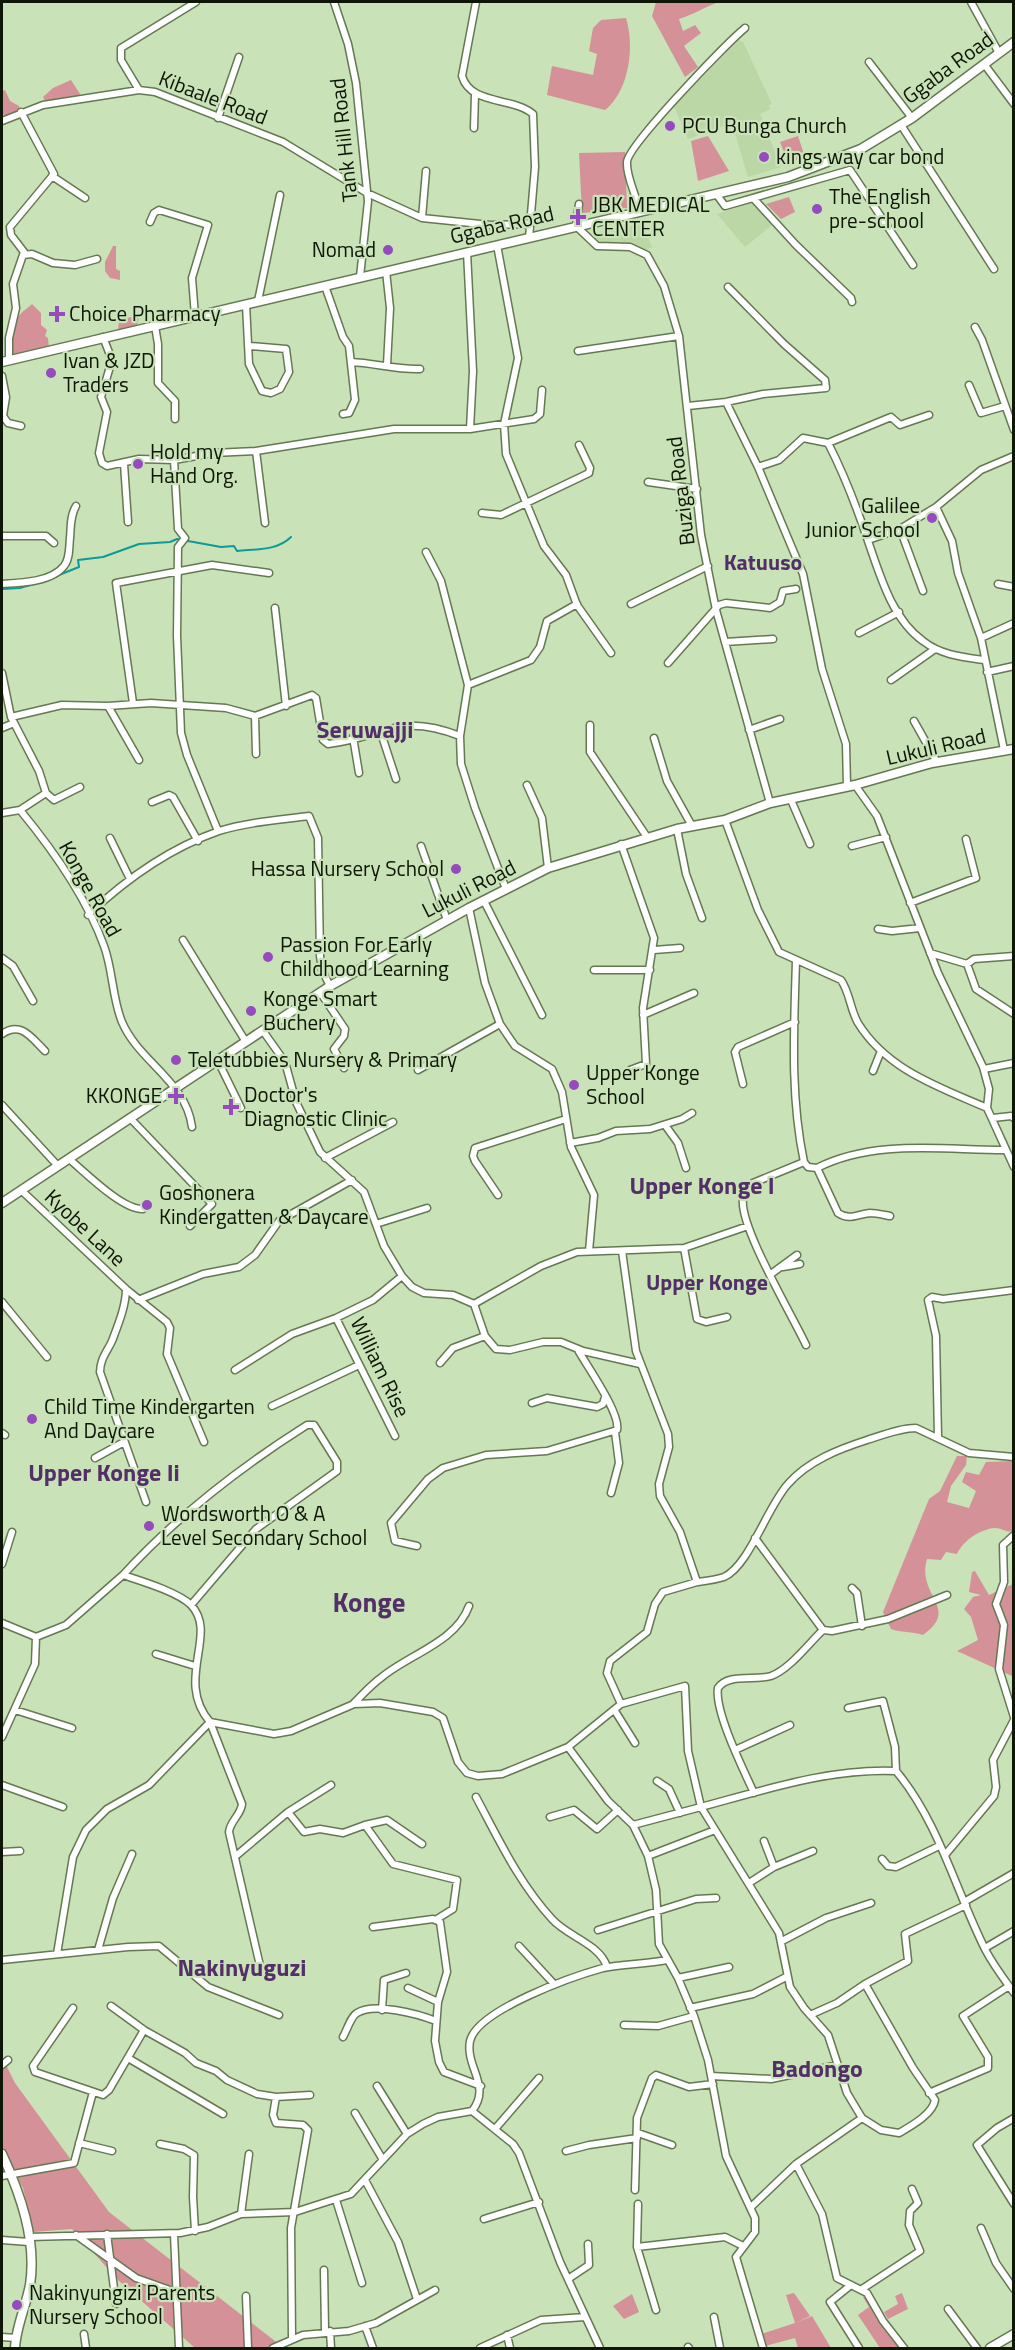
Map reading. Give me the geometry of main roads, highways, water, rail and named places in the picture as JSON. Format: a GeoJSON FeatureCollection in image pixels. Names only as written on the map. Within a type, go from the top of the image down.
{"type":"FeatureCollection","features":[{"type":"Feature","properties":{"kind":"waterway"},"geometry":{"type":"LineString","coordinates":[[54,577],[79,567],[78,560],[103,557],[139,544],[170,542],[177,539],[221,547],[234,546],[237,551],[273,547],[291,537]]}},
{"type":"Feature","properties":{"kind":"waterway"},"geometry":{"type":"LineString","coordinates":[[2,589],[20,588],[37,583]]}},
{"type":"Feature","properties":{"kind":"place","name":"PCU Bunga Church"},"geometry":{"type":"Point","coordinates":[670,126]}},
{"type":"Feature","properties":{"kind":"place","name":"kings way car bond"},"geometry":{"type":"Point","coordinates":[764,157]}},
{"type":"Feature","properties":{"kind":"place","name":"The English pre-school"},"geometry":{"type":"Point","coordinates":[817,209]}},
{"type":"Feature","properties":{"kind":"place","name":"JBK MEDICAL CENTER"},"geometry":{"type":"Point","coordinates":[578,217]}},
{"type":"Feature","properties":{"kind":"place","name":"Nomad"},"geometry":{"type":"Point","coordinates":[388,250]}},
{"type":"Feature","properties":{"kind":"place","name":"Choice Pharmacy"},"geometry":{"type":"Point","coordinates":[57,314]}},
{"type":"Feature","properties":{"kind":"place","name":"Ivan & JZD Traders"},"geometry":{"type":"Point","coordinates":[51,373]}},
{"type":"Feature","properties":{"kind":"place","name":"Hold my Hand Org."},"geometry":{"type":"Point","coordinates":[138,464]}},
{"type":"Feature","properties":{"kind":"place","name":"Galilee Junior School"},"geometry":{"type":"Point","coordinates":[932,518]}},
{"type":"Feature","properties":{"kind":"place","name":"Hassa Nursery School"},"geometry":{"type":"Point","coordinates":[456,869]}},
{"type":"Feature","properties":{"kind":"place","name":"Passion For Early Childhood Learning"},"geometry":{"type":"Point","coordinates":[268,957]}},
{"type":"Feature","properties":{"kind":"place","name":"Konge Smart Buchery"},"geometry":{"type":"Point","coordinates":[251,1011]}},
{"type":"Feature","properties":{"kind":"place","name":"Teletubbies Nursery & Primary"},"geometry":{"type":"Point","coordinates":[176,1060]}},
{"type":"Feature","properties":{"kind":"place","name":"Upper Konge School"},"geometry":{"type":"Point","coordinates":[574,1085]}},
{"type":"Feature","properties":{"kind":"place","name":"KKONGE"},"geometry":{"type":"Point","coordinates":[176,1096]}},
{"type":"Feature","properties":{"kind":"place","name":"Doctor's Diagnostic Clinic"},"geometry":{"type":"Point","coordinates":[231,1107]}},
{"type":"Feature","properties":{"kind":"place","name":"Goshonera Kindergatten & Daycare"},"geometry":{"type":"Point","coordinates":[147,1205]}},
{"type":"Feature","properties":{"kind":"place","name":"Child Time Kindergarten And Daycare"},"geometry":{"type":"Point","coordinates":[32,1419]}},
{"type":"Feature","properties":{"kind":"place","name":"Wordsworth O & A Level Secondary School"},"geometry":{"type":"Point","coordinates":[149,1526]}},
{"type":"Feature","properties":{"kind":"place","name":"Nakinyungizi Parents Nursery School"},"geometry":{"type":"Point","coordinates":[17,2305]}},
{"type":"Feature","properties":{"kind":"district","name":"Katuuso"},"geometry":{"type":"Point","coordinates":[763,562]}},
{"type":"Feature","properties":{"kind":"district","name":"Seruwajji"},"geometry":{"type":"Point","coordinates":[365,730]}},
{"type":"Feature","properties":{"kind":"district","name":"Upper Konge I"},"geometry":{"type":"Point","coordinates":[702,1186]}},
{"type":"Feature","properties":{"kind":"district","name":"Upper Konge"},"geometry":{"type":"Point","coordinates":[707,1282]}},
{"type":"Feature","properties":{"kind":"district","name":"Upper Konge Ii"},"geometry":{"type":"Point","coordinates":[104,1473]}},
{"type":"Feature","properties":{"kind":"district","name":"Konge"},"geometry":{"type":"Point","coordinates":[369,1603]}},
{"type":"Feature","properties":{"kind":"district","name":"Nakinyuguzi"},"geometry":{"type":"Point","coordinates":[242,1968]}},
{"type":"Feature","properties":{"kind":"district","name":"Badongo"},"geometry":{"type":"Point","coordinates":[817,2069]}}]}
